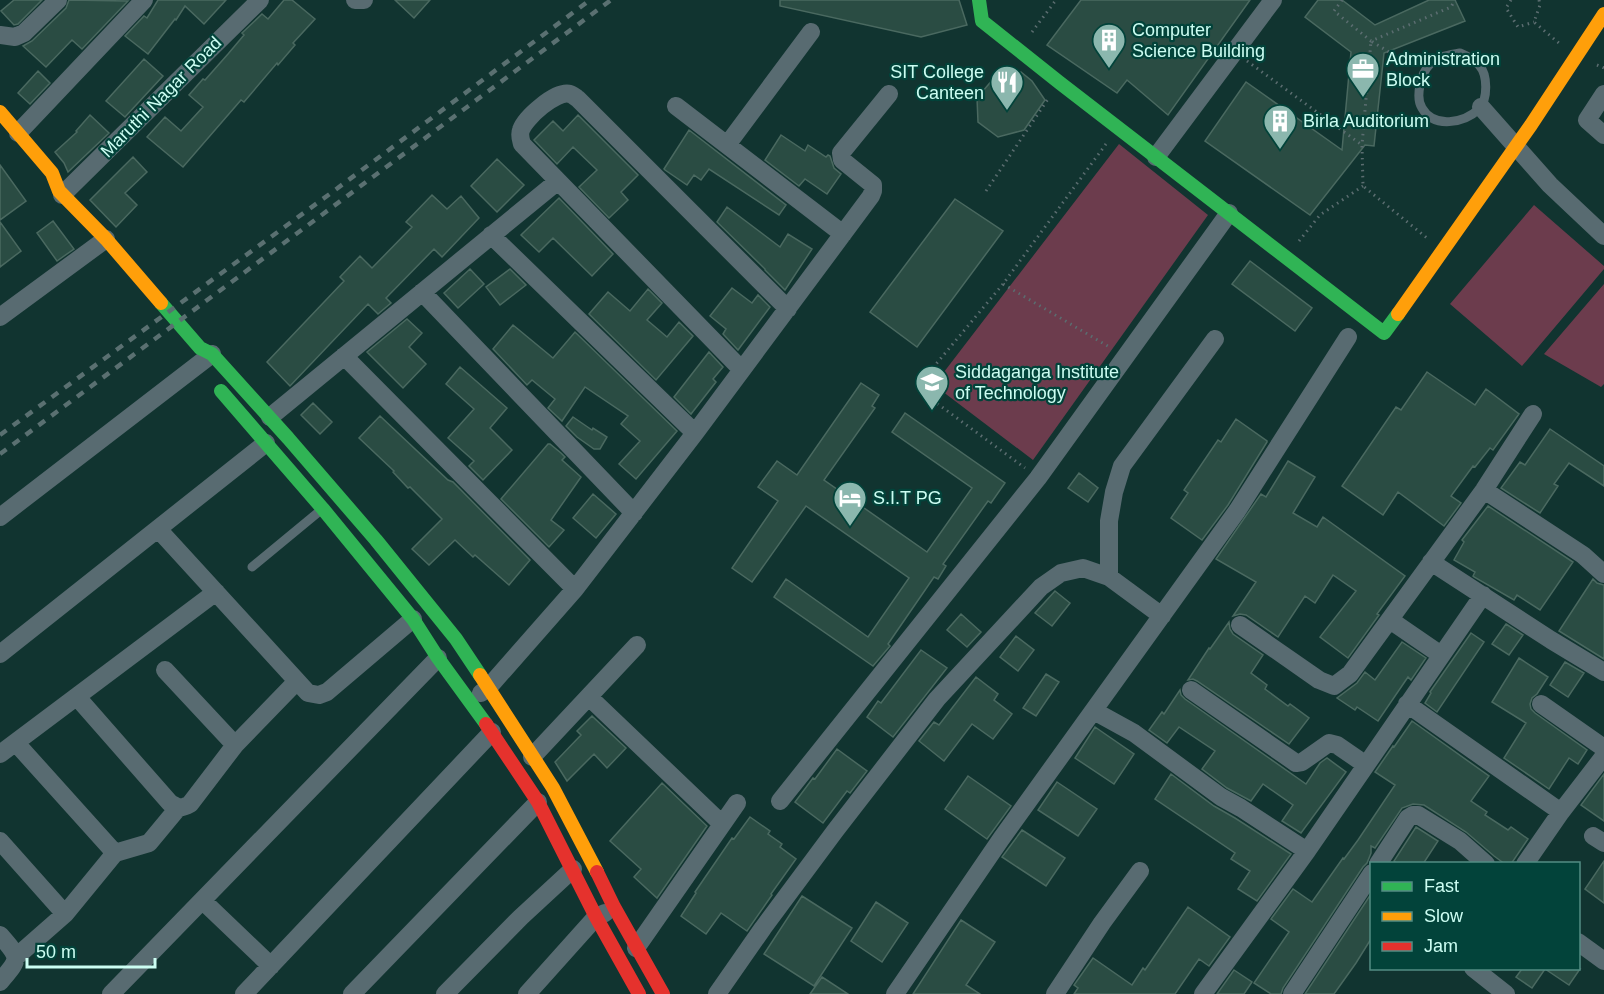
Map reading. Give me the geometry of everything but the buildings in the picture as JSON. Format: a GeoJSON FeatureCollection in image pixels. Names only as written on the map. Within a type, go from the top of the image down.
{"type":"FeatureCollection","features":[{"type":"Feature","properties":{"kind":"street"},"geometry":{"type":"LineString","coordinates":[[0,35],[15,37],[24,33],[58,0]]}},
{"type":"Feature","properties":{"kind":"street"},"geometry":{"type":"LineString","coordinates":[[18,133],[144,0]]}},
{"type":"Feature","properties":{"kind":"street","name":"Maruthi Nagar Road"},"geometry":{"type":"LineString","coordinates":[[61,193],[260,0]]}},
{"type":"Feature","properties":{"kind":"street"},"geometry":{"type":"LineString","coordinates":[[355,0],[364,0]]}},
{"type":"Feature","properties":{"kind":"street"},"geometry":{"type":"LineString","coordinates":[[979,0],[982,21],[1384,333],[1516,146],[1604,14]]}},
{"type":"Feature","properties":{"kind":"street"},"geometry":{"type":"LineString","coordinates":[[1156,157],[1273,0]]}},
{"type":"Feature","properties":{"kind":"street"},"geometry":{"type":"LineString","coordinates":[[727,145],[811,32]]}},
{"type":"Feature","properties":{"kind":"street"},"geometry":{"type":"LineString","coordinates":[[742,370],[522,144],[521,128],[542,105],[562,94],[571,94],[788,309]]}},
{"type":"Feature","properties":{"kind":"street"},"geometry":{"type":"LineString","coordinates":[[470,702],[488,687],[574,589],[695,433],[871,196],[873,185],[842,160],[841,153],[889,94]]}},
{"type":"Feature","properties":{"kind":"street"},"geometry":{"type":"LineString","coordinates":[[1604,94],[1587,120],[1604,135]]}},
{"type":"Feature","properties":{"kind":"street"},"geometry":{"type":"LineString","coordinates":[[676,106],[843,234]]}},
{"type":"Feature","properties":{"kind":"street"},"geometry":{"type":"LineString","coordinates":[[1480,107],[1550,185],[1604,236]]}},
{"type":"Feature","properties":{"kind":"street"},"geometry":{"type":"LineString","coordinates":[[0,112],[52,173],[61,193],[106,239],[266,443],[413,619],[538,802],[637,993]]}},
{"type":"Feature","properties":{"kind":"street"},"geometry":{"type":"LineString","coordinates":[[270,417],[558,181]]}},
{"type":"Feature","properties":{"kind":"street"},"geometry":{"type":"LineString","coordinates":[[41,184],[61,193]]}},
{"type":"Feature","properties":{"kind":"street"},"geometry":{"type":"LineString","coordinates":[[780,801],[1038,477],[1229,213]]}},
{"type":"Feature","properties":{"kind":"street"},"geometry":{"type":"LineString","coordinates":[[491,235],[695,433]]}},
{"type":"Feature","properties":{"kind":"street"},"geometry":{"type":"LineString","coordinates":[[4,307],[106,239]]}},
{"type":"Feature","properties":{"kind":"street"},"geometry":{"type":"LineString","coordinates":[[422,292],[634,513]]}},
{"type":"Feature","properties":{"kind":"street"},"geometry":{"type":"LineString","coordinates":[[895,994],[982,867],[1237,511],[1348,337]]}},
{"type":"Feature","properties":{"kind":"street"},"geometry":{"type":"LineString","coordinates":[[1108,577],[1110,521],[1114,492],[1122,466],[1215,339]]}},
{"type":"Feature","properties":{"kind":"street"},"geometry":{"type":"LineString","coordinates":[[344,356],[574,589]]}},
{"type":"Feature","properties":{"kind":"street"},"geometry":{"type":"LineString","coordinates":[[206,364],[270,417],[384,549],[456,639],[553,788],[614,908],[663,994]]}},
{"type":"Feature","properties":{"kind":"street"},"geometry":{"type":"LineString","coordinates":[[0,517],[206,364]]}},
{"type":"Feature","properties":{"kind":"street"},"geometry":{"type":"LineString","coordinates":[[1240,625],[1319,680],[1334,686],[1350,674],[1390,620],[1484,490],[1533,414]]}},
{"type":"Feature","properties":{"kind":"street"},"geometry":{"type":"LineString","coordinates":[[0,654],[266,443]]}},
{"type":"Feature","properties":{"kind":"street"},"geometry":{"type":"LineString","coordinates":[[1484,490],[1583,555],[1604,574]]}},
{"type":"Feature","properties":{"kind":"street"},"geometry":{"type":"LineString","coordinates":[[158,529],[308,693],[319,695],[327,693],[413,619]]}},
{"type":"Feature","properties":{"kind":"street"},"geometry":{"type":"LineString","coordinates":[[1431,562],[1604,672]]}},
{"type":"Feature","properties":{"kind":"street"},"geometry":{"type":"LineString","coordinates":[[717,994],[835,831],[937,699],[1041,587],[1061,573],[1083,568],[1108,577],[1162,616]]}},
{"type":"Feature","properties":{"kind":"street"},"geometry":{"type":"LineString","coordinates":[[0,754],[216,592]]}},
{"type":"Feature","properties":{"kind":"street"},"geometry":{"type":"LineString","coordinates":[[1203,994],[1307,851],[1483,595]]}},
{"type":"Feature","properties":{"kind":"street"},"geometry":{"type":"LineString","coordinates":[[1390,620],[1441,655]]}},
{"type":"Feature","properties":{"kind":"street"},"geometry":{"type":"LineString","coordinates":[[532,757],[637,645]]}},
{"type":"Feature","properties":{"kind":"street"},"geometry":{"type":"LineString","coordinates":[[111,994],[438,658]]}},
{"type":"Feature","properties":{"kind":"street"},"geometry":{"type":"LineString","coordinates":[[165,670],[235,745]]}},
{"type":"Feature","properties":{"kind":"street"},"geometry":{"type":"LineString","coordinates":[[77,697],[170,803],[183,808],[190,804],[235,745],[297,681]]}},
{"type":"Feature","properties":{"kind":"street"},"geometry":{"type":"LineString","coordinates":[[1191,690],[1296,763],[1302,762],[1329,743],[1337,745],[1365,765]]}},
{"type":"Feature","properties":{"kind":"street"},"geometry":{"type":"LineString","coordinates":[[589,697],[722,824]]}},
{"type":"Feature","properties":{"kind":"street"},"geometry":{"type":"LineString","coordinates":[[1407,704],[1561,812]]}},
{"type":"Feature","properties":{"kind":"street"},"geometry":{"type":"LineString","coordinates":[[1540,704],[1604,748]]}},
{"type":"Feature","properties":{"kind":"street"},"geometry":{"type":"LineString","coordinates":[[1094,711],[1134,733],[1221,797],[1307,851]]}},
{"type":"Feature","properties":{"kind":"street"},"geometry":{"type":"LineString","coordinates":[[244,994],[492,732]]}},
{"type":"Feature","properties":{"kind":"street"},"geometry":{"type":"LineString","coordinates":[[16,742],[115,853]]}},
{"type":"Feature","properties":{"kind":"street"},"geometry":{"type":"LineString","coordinates":[[1526,862],[1604,756]]}},
{"type":"Feature","properties":{"kind":"street"},"geometry":{"type":"LineString","coordinates":[[352,994],[538,802]]}},
{"type":"Feature","properties":{"kind":"street"},"geometry":{"type":"LineString","coordinates":[[636,948],[737,803]]}},
{"type":"Feature","properties":{"kind":"street"},"geometry":{"type":"LineString","coordinates":[[16,957],[65,914],[115,853],[149,843],[178,808]]}},
{"type":"Feature","properties":{"kind":"street"},"geometry":{"type":"LineString","coordinates":[[1379,862],[1408,818],[1418,815],[1460,841],[1484,862]]}},
{"type":"Feature","properties":{"kind":"street"},"geometry":{"type":"LineString","coordinates":[[0,841],[65,914]]}},
{"type":"Feature","properties":{"kind":"street"},"geometry":{"type":"LineString","coordinates":[[445,994],[573,868]]}},
{"type":"Feature","properties":{"kind":"street"},"geometry":{"type":"LineString","coordinates":[[1055,994],[1140,871]]}},
{"type":"Feature","properties":{"kind":"street"},"geometry":{"type":"LineString","coordinates":[[1292,994],[1370,875]]}},
{"type":"Feature","properties":{"kind":"street"},"geometry":{"type":"LineString","coordinates":[[203,901],[271,966]]}},
{"type":"Feature","properties":{"kind":"street"},"geometry":{"type":"LineString","coordinates":[[527,994],[596,917],[614,908]]}},
{"type":"Feature","properties":{"kind":"street"},"geometry":{"type":"LineString","coordinates":[[0,935],[15,952],[16,957],[14,965],[0,982]]}},
{"type":"Feature","properties":{"kind":"street"},"geometry":{"type":"LineString","coordinates":[[1580,944],[1604,962]]}},
{"type":"Feature","properties":{"kind":"street"},"geometry":{"type":"LineString","coordinates":[[1474,970],[1506,994]]}},
{"type":"Feature","properties":{"kind":"lane"},"geometry":{"type":"LineString","coordinates":[[1460,53],[1473,59],[1481,66],[1485,80],[1485,94],[1480,107],[1468,117],[1455,122],[1440,121],[1430,117],[1422,108],[1419,99],[1420,84],[1429,65],[1444,55],[1460,53]]}},
{"type":"Feature","properties":{"kind":"lane"},"geometry":{"type":"LineString","coordinates":[[252,567],[323,509]]}},
{"type":"Feature","properties":{"kind":"path"},"geometry":{"type":"LineString","coordinates":[[1019,50],[1056,0]]}},
{"type":"Feature","properties":{"kind":"path"},"geometry":{"type":"LineString","coordinates":[[1342,0],[1334,11],[1371,41],[1394,55],[1429,65]]}},
{"type":"Feature","properties":{"kind":"path"},"geometry":{"type":"LineString","coordinates":[[1371,41],[1451,7],[1455,0]]}},
{"type":"Feature","properties":{"kind":"path"},"geometry":{"type":"LineString","coordinates":[[1511,0],[1506,8],[1518,27],[1534,22]]}},
{"type":"Feature","properties":{"kind":"path"},"geometry":{"type":"LineString","coordinates":[[1534,22],[1540,5],[1539,0]]}},
{"type":"Feature","properties":{"kind":"path"},"geometry":{"type":"LineString","coordinates":[[1534,22],[1576,57]]}},
{"type":"Feature","properties":{"kind":"path"},"geometry":{"type":"LineString","coordinates":[[1371,41],[1362,145],[1363,186],[1442,250]]}},
{"type":"Feature","properties":{"kind":"path"},"geometry":{"type":"LineString","coordinates":[[1234,51],[1362,145]]}},
{"type":"Feature","properties":{"kind":"path"},"geometry":{"type":"LineString","coordinates":[[986,191],[1048,99]]}},
{"type":"Feature","properties":{"kind":"path"},"geometry":{"type":"LineString","coordinates":[[1038,477],[916,388],[1003,284],[1118,128]]}},
{"type":"Feature","properties":{"kind":"path"},"geometry":{"type":"LineString","coordinates":[[1285,257],[1320,215],[1363,186]]}},
{"type":"Feature","properties":{"kind":"path"},"geometry":{"type":"LineString","coordinates":[[1003,284],[1125,357]]}},
{"type":"Feature","properties":{"kind":"shaded area"},"geometry":{"type":"Polygon","coordinates":[[[1119,144],[1208,215],[1033,460],[934,385],[1119,144]]]}},
{"type":"Feature","properties":{"kind":"shaded area"},"geometry":{"type":"Polygon","coordinates":[[[1534,205],[1604,266],[1604,269],[1522,366],[1450,304],[1534,205]]]}},
{"type":"Feature","properties":{"kind":"shaded area"},"geometry":{"type":"Polygon","coordinates":[[[1604,284],[1604,384],[1601,387],[1544,354],[1604,284]]]}},
{"type":"Feature","properties":{"kind":"railway"},"geometry":{"type":"LineString","coordinates":[[0,435],[590,0]]}},
{"type":"Feature","properties":{"kind":"railway"},"geometry":{"type":"LineString","coordinates":[[0,454],[611,0]]}},
{"type":"Feature","properties":{"kind":"traffic: fast"},"geometry":{"type":"LineString","coordinates":[[979,0],[982,21],[1384,333],[1398,314]]}},
{"type":"Feature","properties":{"kind":"traffic: fast"},"geometry":{"type":"LineString","coordinates":[[161,303],[200,348],[212,354],[376,540],[456,639],[480,675]]}},
{"type":"Feature","properties":{"kind":"traffic: fast"},"geometry":{"type":"LineString","coordinates":[[221,391],[323,509],[413,619],[486,724]]}},
{"type":"Feature","properties":{"kind":"traffic: slow"},"geometry":{"type":"LineString","coordinates":[[1398,314],[1531,125],[1604,14]]}},
{"type":"Feature","properties":{"kind":"traffic: slow"},"geometry":{"type":"LineString","coordinates":[[0,112],[52,173],[59,191],[106,239],[161,303]]}},
{"type":"Feature","properties":{"kind":"traffic: slow"},"geometry":{"type":"LineString","coordinates":[[480,675],[553,788],[597,872]]}},
{"type":"Feature","properties":{"kind":"traffic: jam"},"geometry":{"type":"LineString","coordinates":[[486,724],[538,802],[596,917],[639,994]]}},
{"type":"Feature","properties":{"kind":"traffic: jam"},"geometry":{"type":"LineString","coordinates":[[597,872],[663,994]]}},
{"type":"Feature","properties":{"kind":"place","name":"Computer Science Building"},"geometry":{"type":"Point","coordinates":[1109,69]}},
{"type":"Feature","properties":{"kind":"place","name":"Administration Block"},"geometry":{"type":"Point","coordinates":[1363,98]}},
{"type":"Feature","properties":{"kind":"place","name":"SIT College Canteen"},"geometry":{"type":"Point","coordinates":[1007,111]}},
{"type":"Feature","properties":{"kind":"place","name":"Birla Auditorium"},"geometry":{"type":"Point","coordinates":[1280,150]}},
{"type":"Feature","properties":{"kind":"place","name":"Siddaganga Institute of Technology"},"geometry":{"type":"Point","coordinates":[932,411]}},
{"type":"Feature","properties":{"kind":"place","name":"S.I.T PG"},"geometry":{"type":"Point","coordinates":[850,527]}}]}
